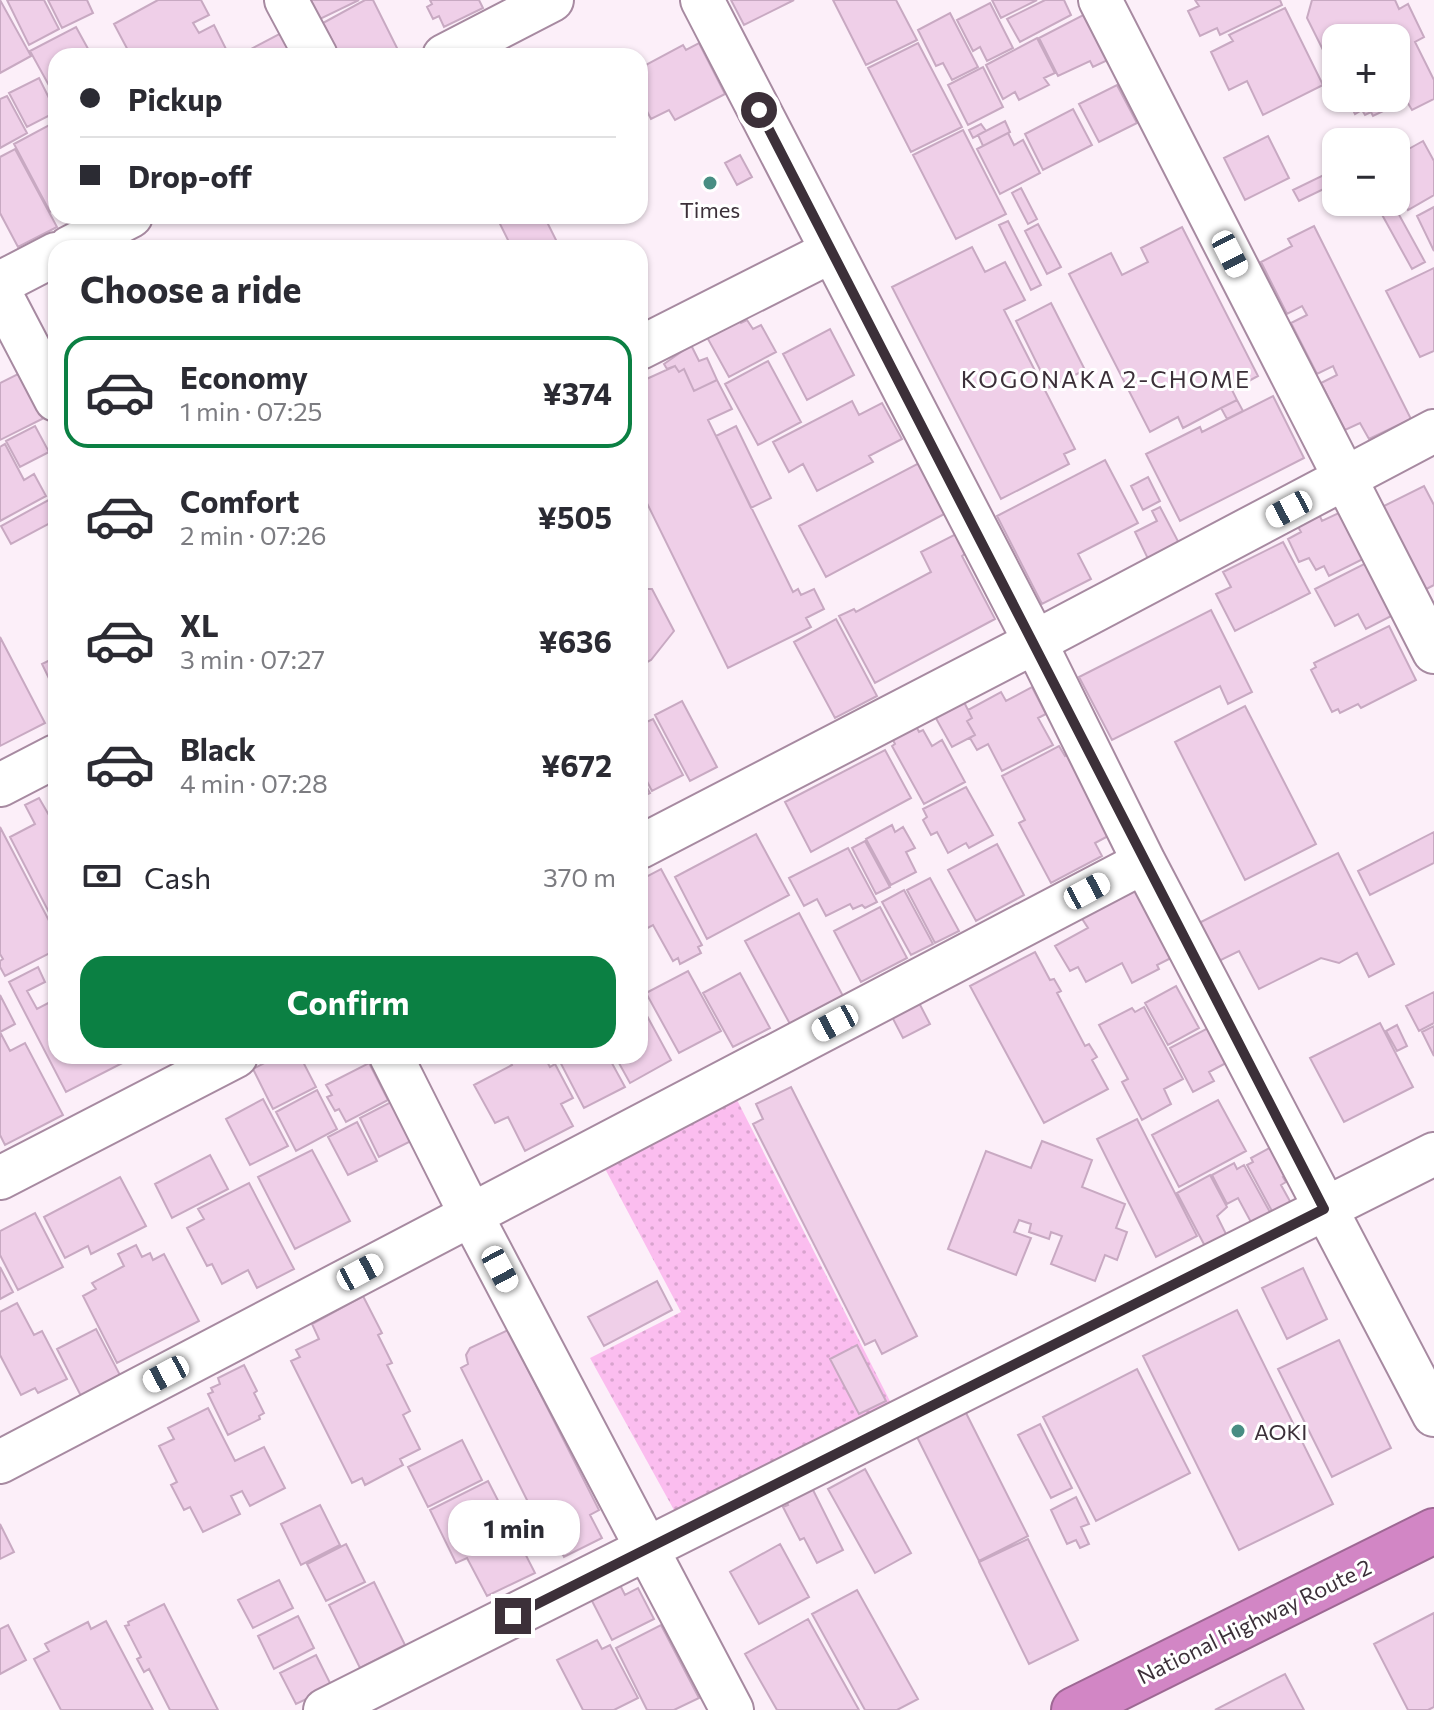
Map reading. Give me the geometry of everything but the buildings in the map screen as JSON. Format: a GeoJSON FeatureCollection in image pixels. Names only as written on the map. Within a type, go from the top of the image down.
{"type":"FeatureCollection","features":[{"type":"Feature","properties":{"kind":"highway","name":"National Highway Route 2"},"geometry":{"type":"LineString","coordinates":[[1074,1710],[1434,1531]]}},
{"type":"Feature","properties":{"kind":"street"},"geometry":{"type":"LineString","coordinates":[[286,0],[312,48]]}},
{"type":"Feature","properties":{"kind":"street"},"geometry":{"type":"LineString","coordinates":[[459,48],[552,0]]}},
{"type":"Feature","properties":{"kind":"street"},"geometry":{"type":"LineString","coordinates":[[702,0],[1035,642],[1144,862],[1434,1415]]}},
{"type":"Feature","properties":{"kind":"street"},"geometry":{"type":"LineString","coordinates":[[1100,0],[1434,652]]}},
{"type":"Feature","properties":{"kind":"street"},"geometry":{"type":"LineString","coordinates":[[84,240],[116,224]]}},
{"type":"Feature","properties":{"kind":"street"},"geometry":{"type":"LineString","coordinates":[[648,344],[832,251]]}},
{"type":"Feature","properties":{"kind":"street"},"geometry":{"type":"LineString","coordinates":[[0,283],[48,258]]}},
{"type":"Feature","properties":{"kind":"street"},"geometry":{"type":"LineString","coordinates":[[0,293],[48,385]]}},
{"type":"Feature","properties":{"kind":"street"},"geometry":{"type":"LineString","coordinates":[[648,843],[1434,431]]}},
{"type":"Feature","properties":{"kind":"street"},"geometry":{"type":"LineString","coordinates":[[0,785],[48,760]]}},
{"type":"Feature","properties":{"kind":"street"},"geometry":{"type":"LineString","coordinates":[[0,1462],[1144,862]]}},
{"type":"Feature","properties":{"kind":"street"},"geometry":{"type":"LineString","coordinates":[[0,1178],[221,1064]]}},
{"type":"Feature","properties":{"kind":"street"},"geometry":{"type":"LineString","coordinates":[[395,1064],[470,1213],[732,1710]]}},
{"type":"Feature","properties":{"kind":"street"},"geometry":{"type":"LineString","coordinates":[[325,1710],[1434,1154]]}},
{"type":"Feature","properties":{"kind":"shaded area"},"geometry":{"type":"Polygon","coordinates":[[[734,1094],[895,1411],[689,1514],[674,1510],[590,1358],[681,1312],[602,1163],[734,1094]]]}},
{"type":"Feature","properties":{"kind":"place","name":"Times"},"geometry":{"type":"Point","coordinates":[710,183]}},
{"type":"Feature","properties":{"kind":"place","name":"AOKI"},"geometry":{"type":"Point","coordinates":[1238,1431]}},
{"type":"Feature","properties":{"kind":"district","name":"KOGONAKA 2-CHOME"},"geometry":{"type":"Point","coordinates":[1106,378]}},
{"type":"Feature","properties":{"kind":"route"},"geometry":{"type":"LineString","coordinates":[[513,1616],[1324,1209],[759,110]]}}]}
